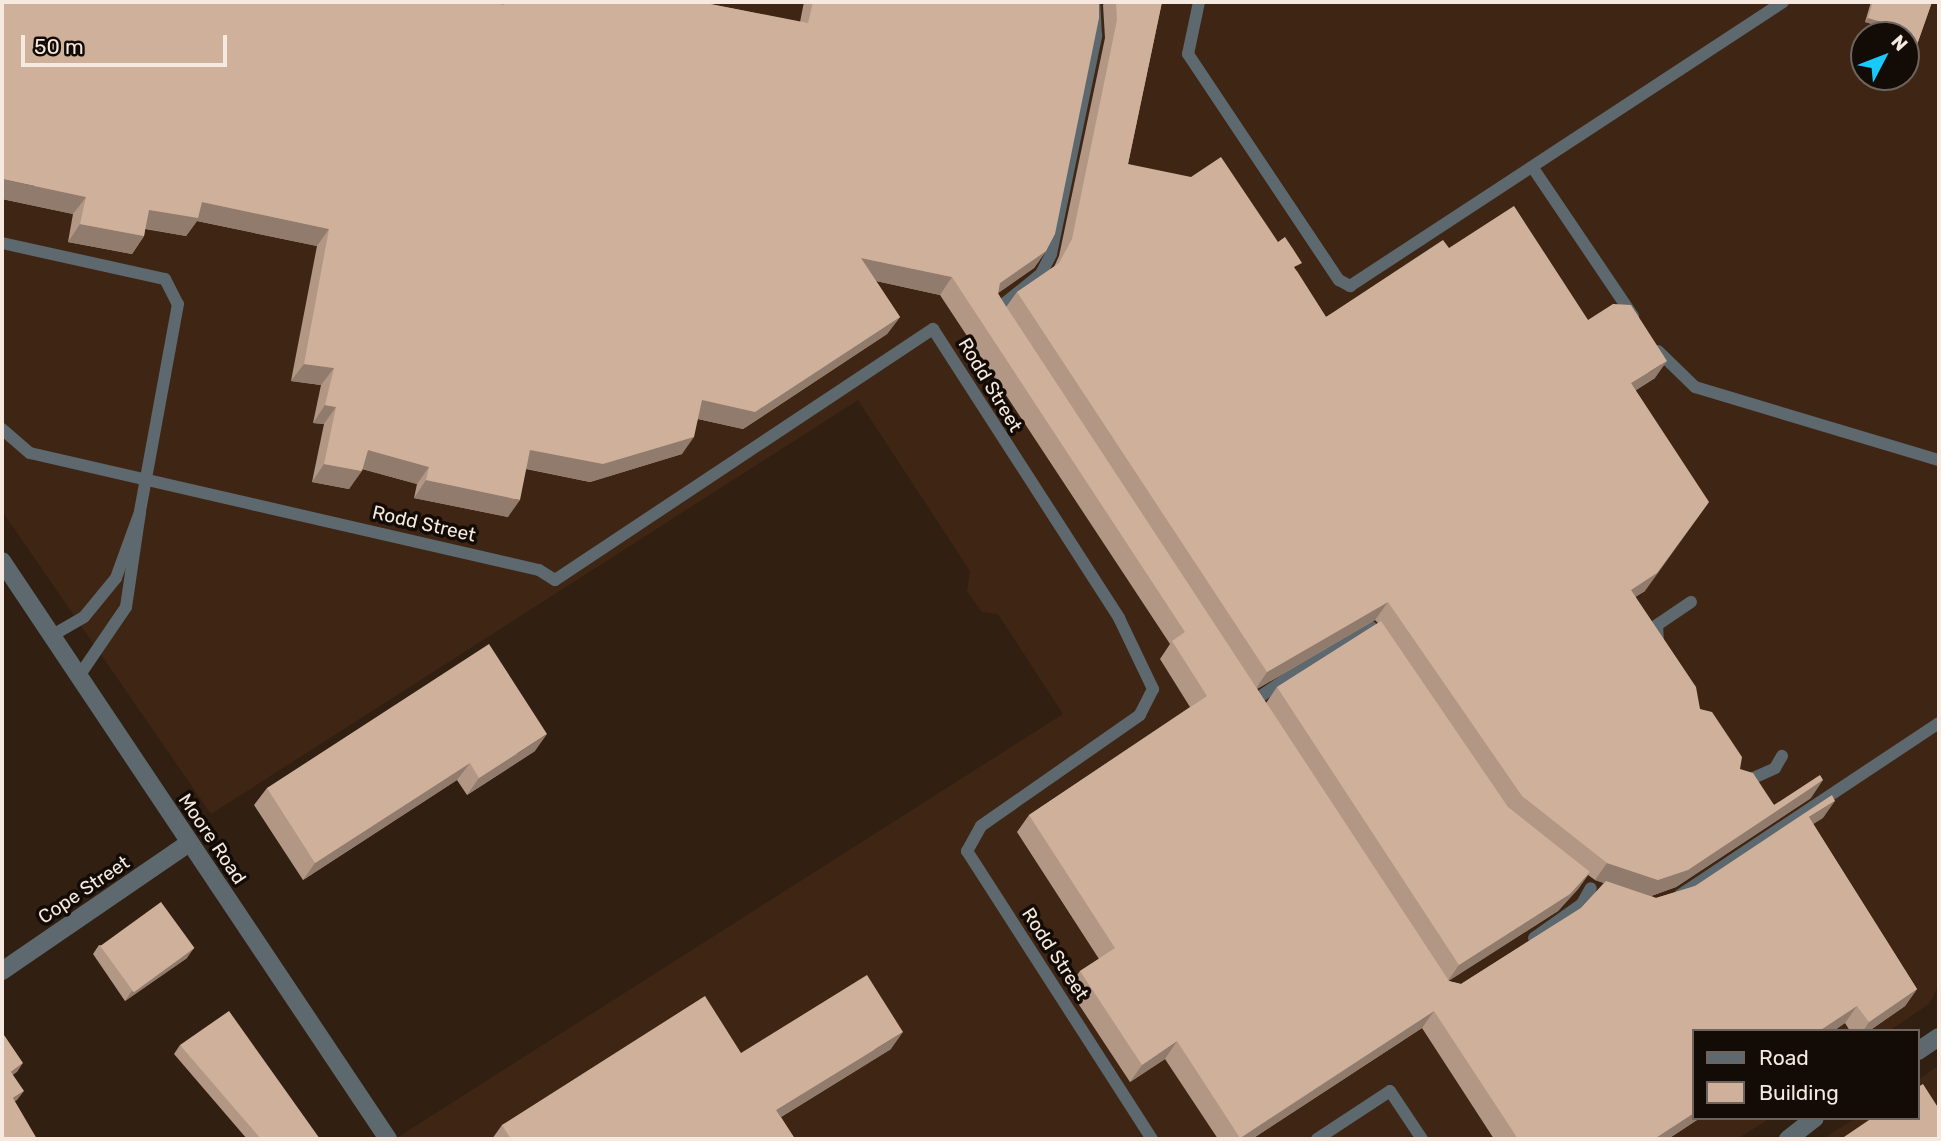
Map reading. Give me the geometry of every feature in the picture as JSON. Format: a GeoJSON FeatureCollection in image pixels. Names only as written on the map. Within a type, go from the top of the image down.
{"type":"FeatureCollection","features":[{"type":"Feature","properties":{"kind":"street","name":"Moore Road"},"geometry":{"type":"LineString","coordinates":[[2,561],[388,1139]]}},
{"type":"Feature","properties":{"kind":"street","name":"Cope Street"},"geometry":{"type":"LineString","coordinates":[[2,971],[189,842]]}},
{"type":"Feature","properties":{"kind":"street"},"geometry":{"type":"LineString","coordinates":[[1920,1050],[1939,1037]]}},
{"type":"Feature","properties":{"kind":"street"},"geometry":{"type":"LineString","coordinates":[[1788,1139],[1812,1120]]}},
{"type":"Feature","properties":{"kind":"lane"},"geometry":{"type":"LineString","coordinates":[[1008,330],[993,307],[1041,274],[1051,254],[1092,56],[1094,2]]}},
{"type":"Feature","properties":{"kind":"lane"},"geometry":{"type":"LineString","coordinates":[[1199,2],[1188,54],[1344,285],[1358,283],[1783,2]]}},
{"type":"Feature","properties":{"kind":"lane"},"geometry":{"type":"LineString","coordinates":[[1533,168],[1646,335],[1695,387],[1939,460]]}},
{"type":"Feature","properties":{"kind":"lane"},"geometry":{"type":"LineString","coordinates":[[2,243],[158,276],[175,292],[126,607],[79,676]]}},
{"type":"Feature","properties":{"kind":"lane","name":"Rodd Street"},"geometry":{"type":"LineString","coordinates":[[145,480],[539,570],[555,580],[933,329],[1119,618],[1153,689],[1145,710],[981,825],[967,851],[1152,1139]]}},
{"type":"Feature","properties":{"kind":"lane"},"geometry":{"type":"LineString","coordinates":[[2,429],[20,450],[145,480]]}},
{"type":"Feature","properties":{"kind":"lane"},"geometry":{"type":"LineString","coordinates":[[51,636],[105,595],[140,512]]}},
{"type":"Feature","properties":{"kind":"lane"},"geometry":{"type":"LineString","coordinates":[[1666,656],[1657,625],[1691,602]]}},
{"type":"Feature","properties":{"kind":"lane"},"geometry":{"type":"LineString","coordinates":[[1260,715],[1248,697],[1361,628],[1371,627],[1390,654]]}},
{"type":"Feature","properties":{"kind":"lane"},"geometry":{"type":"LineString","coordinates":[[1670,901],[1939,723]]}},
{"type":"Feature","properties":{"kind":"lane"},"geometry":{"type":"LineString","coordinates":[[1735,782],[1757,780],[1782,756]]}},
{"type":"Feature","properties":{"kind":"lane"},"geometry":{"type":"LineString","coordinates":[[1519,949],[1582,904],[1587,885],[1607,896]]}},
{"type":"Feature","properties":{"kind":"lane"},"geometry":{"type":"LineString","coordinates":[[1317,1139],[1390,1091],[1422,1139]]}},
{"type":"Feature","properties":{"kind":"shaded area"},"geometry":{"type":"Polygon","coordinates":[[[2,2],[1939,2],[1939,985],[1929,1004],[1892,1029],[1692,1029],[1692,1120],[1767,1120],[1737,1139],[395,1139],[1063,714],[998,614],[982,612],[967,591],[970,571],[858,400],[211,814],[2,511],[2,2]]]}},
{"type":"Feature","properties":{"kind":"shaded area"},"geometry":{"type":"Polygon","coordinates":[[[1939,1065],[1939,1139],[1823,1139],[1853,1120],[1920,1120],[1920,1079],[1939,1065]]]}},
{"type":"Feature","properties":{"kind":"building"},"geometry":{"type":"Polygon","coordinates":[[[2,2],[490,2],[504,5],[504,2],[700,2],[808,23],[813,2],[1099,2],[1099,18],[1055,234],[1046,251],[1000,283],[998,294],[1449,981],[1461,984],[1581,908],[1606,881],[1656,898],[1695,886],[1832,795],[1835,801],[1809,817],[1917,989],[1869,1022],[1857,1006],[1822,1029],[1692,1029],[1692,1114],[1654,1139],[1518,1139],[1434,1011],[1240,1138],[1177,1041],[1142,1065],[1080,971],[1115,948],[1029,815],[1207,696],[1172,641],[1185,632],[952,277],[861,258],[900,317],[755,412],[702,400],[694,437],[603,464],[530,450],[520,500],[426,480],[429,467],[368,450],[362,471],[324,464],[336,407],[325,405],[334,368],[304,364],[329,229],[202,202],[198,218],[149,210],[144,236],[80,224],[86,197],[2,179],[2,2]]]}},
{"type":"Feature","properties":{"kind":"building"},"geometry":{"type":"Polygon","coordinates":[[[1116,2],[1162,2],[1128,164],[1191,177],[1221,157],[1278,242],[1285,237],[1293,249],[1302,263],[1294,267],[1326,317],[1443,240],[1449,248],[1514,206],[1588,320],[1613,304],[1631,305],[1667,361],[1631,383],[1709,502],[1657,573],[1631,590],[1696,687],[1700,709],[1712,712],[1742,757],[1740,769],[1753,773],[1774,805],[1820,775],[1823,780],[1688,870],[1658,880],[1607,863],[1522,796],[1388,602],[1267,672],[1017,292],[1059,263],[1072,239],[1117,20],[1116,2]]]}},
{"type":"Feature","properties":{"kind":"building"},"geometry":{"type":"Polygon","coordinates":[[[1873,2],[1932,2],[1920,36],[1920,21],[1878,21],[1868,18],[1873,2]]]}},
{"type":"Feature","properties":{"kind":"building"},"geometry":{"type":"Polygon","coordinates":[[[1381,621],[1508,807],[1590,872],[1570,894],[1459,965],[1277,687],[1381,621]]]}},
{"type":"Feature","properties":{"kind":"building"},"geometry":{"type":"Polygon","coordinates":[[[489,644],[547,734],[479,778],[470,763],[315,863],[267,788],[489,644]]]}},
{"type":"Feature","properties":{"kind":"building"},"geometry":{"type":"Polygon","coordinates":[[[161,902],[195,948],[134,992],[100,946],[161,902]]]}},
{"type":"Feature","properties":{"kind":"building"},"geometry":{"type":"Polygon","coordinates":[[[867,975],[903,1032],[776,1110],[795,1139],[511,1139],[502,1125],[705,996],[741,1053],[867,975]]]}},
{"type":"Feature","properties":{"kind":"building"},"geometry":{"type":"Polygon","coordinates":[[[229,1011],[320,1139],[261,1139],[180,1045],[229,1011]]]}},
{"type":"Feature","properties":{"kind":"building"},"geometry":{"type":"Polygon","coordinates":[[[2,1032],[23,1063],[11,1072],[24,1091],[13,1098],[37,1139],[2,1139],[2,1032]]]}},
{"type":"Feature","properties":{"kind":"building"},"geometry":{"type":"Polygon","coordinates":[[[1923,1084],[1939,1109],[1939,1139],[1841,1139],[1869,1120],[1920,1120],[1920,1086],[1923,1084]]]}}]}
